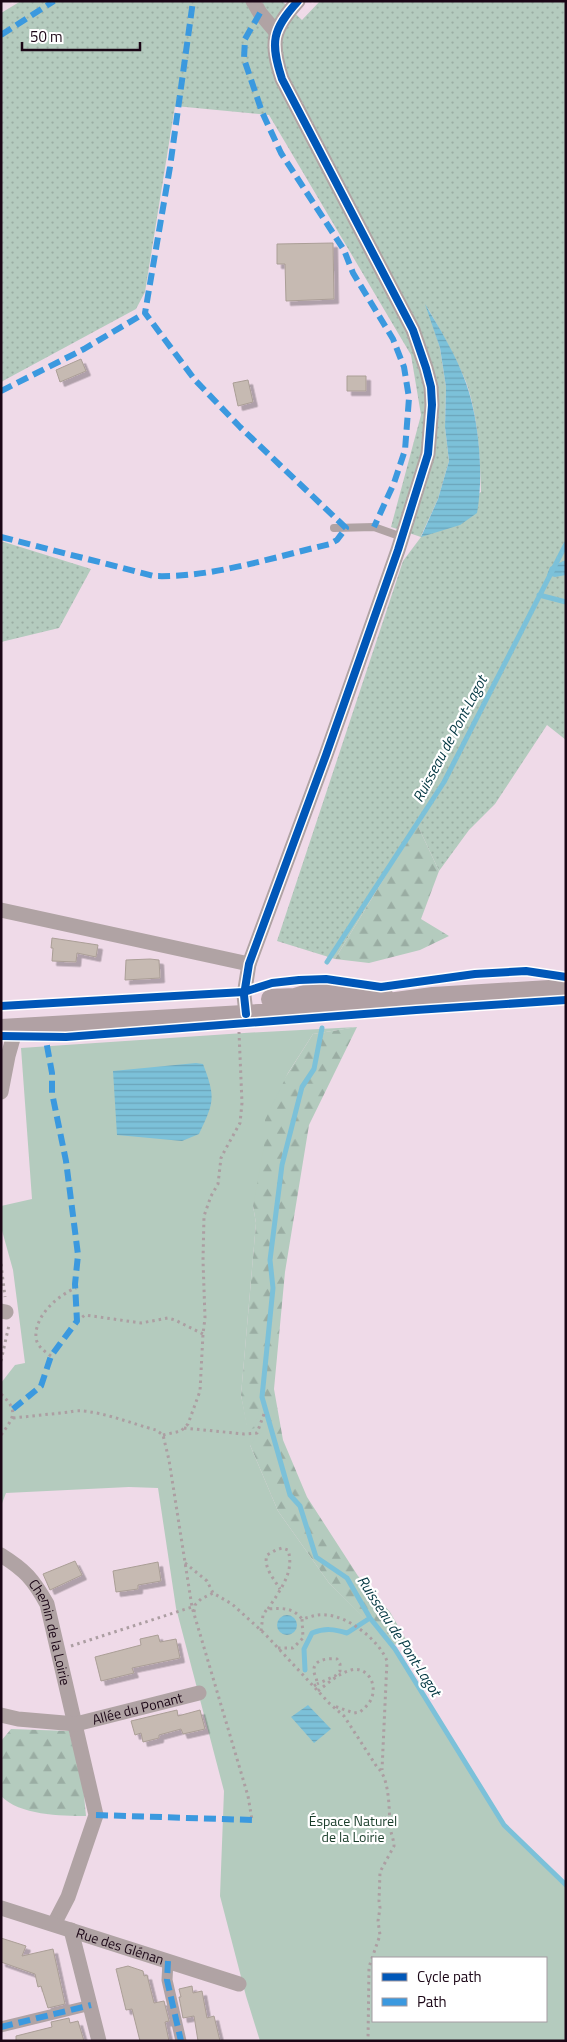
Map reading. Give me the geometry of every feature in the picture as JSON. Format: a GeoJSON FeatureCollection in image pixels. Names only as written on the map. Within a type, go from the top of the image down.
{"type":"FeatureCollection","features":[{"type":"Feature","properties":{"kind":"main road"},"geometry":{"type":"LineString","coordinates":[[6,1025],[241,1016],[366,1006],[433,997],[566,989]]}},
{"type":"Feature","properties":{"kind":"main road"},"geometry":{"type":"LineString","coordinates":[[6,1025],[42,1014],[241,1016]]}},
{"type":"Feature","properties":{"kind":"street"},"geometry":{"type":"LineString","coordinates":[[253,1],[260,13],[276,32]]}},
{"type":"Feature","properties":{"kind":"street"},"geometry":{"type":"LineString","coordinates":[[241,1016],[248,964],[326,755],[402,536],[428,454],[432,405],[426,368],[413,330],[288,94],[276,62],[274,47],[276,32],[298,1]]}},
{"type":"Feature","properties":{"kind":"street"},"geometry":{"type":"LineString","coordinates":[[1,910],[248,964]]}},
{"type":"Feature","properties":{"kind":"street"},"geometry":{"type":"LineString","coordinates":[[1,1092],[8,1056],[6,1025]]}},
{"type":"Feature","properties":{"kind":"street","name":"Chemin de la Loirie"},"geometry":{"type":"LineString","coordinates":[[1,1555],[23,1569],[37,1586],[47,1604],[96,1815],[68,1897],[54,1924]]}},
{"type":"Feature","properties":{"kind":"street","name":"Allée du Ponant"},"geometry":{"type":"LineString","coordinates":[[1,1715],[18,1719],[76,1724],[199,1693]]}},
{"type":"Feature","properties":{"kind":"street","name":"Rue des Glénan"},"geometry":{"type":"LineString","coordinates":[[1,1908],[239,1984]]}},
{"type":"Feature","properties":{"kind":"street"},"geometry":{"type":"LineString","coordinates":[[71,1930],[99,2041]]}},
{"type":"Feature","properties":{"kind":"street"},"geometry":{"type":"LineString","coordinates":[[168,1961],[167,1980],[181,2041]]}},
{"type":"Feature","properties":{"kind":"street"},"geometry":{"type":"LineString","coordinates":[[1,2028],[91,2005]]}},
{"type":"Feature","properties":{"kind":"lane"},"geometry":{"type":"LineString","coordinates":[[334,528],[374,527],[402,536]]}},
{"type":"Feature","properties":{"kind":"path"},"geometry":{"type":"LineString","coordinates":[[162,1435],[181,1431],[184,1428],[193,1413],[200,1391],[205,1312],[204,1216],[211,1196],[218,1184],[221,1158],[224,1150],[240,1123],[242,1103],[239,1033],[241,1016]]}},
{"type":"Feature","properties":{"kind":"path"},"geometry":{"type":"LineString","coordinates":[[1,1264],[4,1312],[9,1325],[9,1332],[1,1361]]}},
{"type":"Feature","properties":{"kind":"path"},"geometry":{"type":"LineString","coordinates":[[50,1356],[42,1350],[36,1339],[37,1326],[49,1307],[67,1291],[76,1288]]}},
{"type":"Feature","properties":{"kind":"path"},"geometry":{"type":"LineString","coordinates":[[77,1321],[85,1315],[141,1323],[168,1318],[203,1334]]}},
{"type":"Feature","properties":{"kind":"path"},"geometry":{"type":"LineString","coordinates":[[1,1394],[13,1409],[13,1418],[1,1435]]}},
{"type":"Feature","properties":{"kind":"path"},"geometry":{"type":"LineString","coordinates":[[13,1418],[77,1410],[91,1411],[156,1430],[162,1435],[170,1460],[192,1607],[248,1796],[252,1820]]}},
{"type":"Feature","properties":{"kind":"path"},"geometry":{"type":"LineString","coordinates":[[184,1428],[244,1434],[257,1433],[264,1414]]}},
{"type":"Feature","properties":{"kind":"path"},"geometry":{"type":"LineString","coordinates":[[261,1630],[263,1615],[280,1589],[288,1574],[291,1558],[288,1550],[282,1548],[267,1555],[266,1560],[267,1568],[280,1589]]}},
{"type":"Feature","properties":{"kind":"path"},"geometry":{"type":"LineString","coordinates":[[185,1563],[207,1581],[213,1593],[232,1604],[261,1630],[315,1685],[330,1704],[344,1716],[377,1767],[382,1771]]}},
{"type":"Feature","properties":{"kind":"path"},"geometry":{"type":"LineString","coordinates":[[194,1615],[195,1605],[201,1599],[213,1593]]}},
{"type":"Feature","properties":{"kind":"path"},"geometry":{"type":"LineString","coordinates":[[59,1650],[192,1607]]}},
{"type":"Feature","properties":{"kind":"path"},"geometry":{"type":"LineString","coordinates":[[267,1609],[290,1609],[302,1619],[303,1638],[293,1648],[278,1648]]}},
{"type":"Feature","properties":{"kind":"path"},"geometry":{"type":"LineString","coordinates":[[302,1619],[326,1615],[347,1621],[376,1642],[387,1661],[382,1771],[386,1786],[390,1830],[394,1846],[380,1872],[378,1900],[380,1908],[378,1921],[380,1941],[373,1957]]}},
{"type":"Feature","properties":{"kind":"path"},"geometry":{"type":"LineString","coordinates":[[327,1658],[337,1659],[340,1664],[340,1671],[335,1676],[315,1685],[314,1667],[319,1661],[327,1658]]}},
{"type":"Feature","properties":{"kind":"path"},"geometry":{"type":"LineString","coordinates":[[318,1690],[349,1670],[359,1669],[367,1673],[372,1680],[372,1697],[360,1712],[343,1711],[330,1704]]}},
{"type":"Feature","properties":{"kind":"path"},"geometry":{"type":"LineString","coordinates":[[368,2041],[370,1963],[372,1959]]}},
{"type":"Feature","properties":{"kind":"green space"},"geometry":{"type":"Polygon","coordinates":[[[21,1],[282,1],[302,20],[320,1],[566,1],[566,740],[547,725],[495,804],[469,830],[439,871],[417,824],[335,959],[277,941],[403,561],[421,537],[391,527],[421,415],[411,355],[269,115],[175,106],[145,292],[136,309],[1,382],[1,13],[21,1]],[[427,307],[440,348],[446,387],[445,427],[449,461],[438,499],[421,536],[481,492],[478,436],[470,395],[448,344],[427,307]]]}},
{"type":"Feature","properties":{"kind":"green space"},"geometry":{"type":"Polygon","coordinates":[[[1,541],[91,569],[59,628],[1,642],[1,541]]]}},
{"type":"Feature","properties":{"kind":"green space"},"geometry":{"type":"Polygon","coordinates":[[[417,824],[439,871],[421,919],[449,936],[420,950],[369,963],[335,959],[417,824]]]}},
{"type":"Feature","properties":{"kind":"green space"},"geometry":{"type":"Polygon","coordinates":[[[357,1027],[309,1125],[285,1272],[274,1389],[283,1440],[307,1497],[358,1576],[390,1612],[408,1643],[390,1645],[329,1583],[278,1511],[250,1445],[241,1395],[256,1223],[253,1206],[257,1122],[313,1034],[357,1027]]]}},
{"type":"Feature","properties":{"kind":"green space","name":"Éspace Naturel de la Loirie"},"geometry":{"type":"Polygon","coordinates":[[[357,1027],[313,1034],[288,1073],[265,1120],[265,1140],[253,1206],[256,1223],[241,1395],[248,1430],[255,1428],[262,1397],[270,1424],[250,1445],[278,1511],[329,1583],[395,1649],[504,1825],[566,1885],[566,2041],[260,2041],[246,1996],[220,1896],[224,1791],[176,1608],[158,1488],[129,1487],[6,1493],[1,1506],[1,1383],[15,1365],[25,1363],[13,1270],[1,1227],[1,1206],[32,1199],[21,1048],[357,1027]]]}},
{"type":"Feature","properties":{"kind":"green space"},"geometry":{"type":"Polygon","coordinates":[[[11,1729],[69,1731],[83,1785],[86,1816],[53,1815],[29,1811],[18,1807],[1,1796],[1,1741],[11,1729]]]}},
{"type":"Feature","properties":{"kind":"water"},"geometry":{"type":"Polygon","coordinates":[[[425,304],[453,352],[466,383],[477,430],[480,482],[477,513],[460,525],[421,537],[438,499],[449,461],[445,427],[446,387],[440,348],[425,304]]]}},
{"type":"Feature","properties":{"kind":"water"},"geometry":{"type":"Polygon","coordinates":[[[566,560],[566,575],[555,577],[547,575],[550,567],[566,560]]]}},
{"type":"Feature","properties":{"kind":"water"},"geometry":{"type":"Polygon","coordinates":[[[196,1063],[203,1064],[210,1085],[212,1100],[199,1134],[182,1141],[117,1135],[113,1071],[196,1063]]]}},
{"type":"Feature","properties":{"kind":"water"},"geometry":{"type":"Polygon","coordinates":[[[283,1615],[291,1615],[297,1621],[297,1629],[291,1635],[283,1635],[277,1629],[277,1621],[283,1615]]]}},
{"type":"Feature","properties":{"kind":"water"},"geometry":{"type":"Polygon","coordinates":[[[308,1705],[331,1729],[314,1743],[291,1717],[308,1705]]]}},
{"type":"Feature","properties":{"kind":"building"},"geometry":{"type":"Polygon","coordinates":[[[333,243],[334,299],[286,301],[285,264],[277,264],[277,244],[333,243]]]}},
{"type":"Feature","properties":{"kind":"building"},"geometry":{"type":"Polygon","coordinates":[[[81,359],[86,371],[60,382],[56,370],[81,359]]]}},
{"type":"Feature","properties":{"kind":"building"},"geometry":{"type":"Polygon","coordinates":[[[347,376],[366,376],[366,391],[347,391],[347,376]]]}},
{"type":"Feature","properties":{"kind":"building"},"geometry":{"type":"Polygon","coordinates":[[[248,380],[253,402],[238,406],[233,383],[248,380]]]}},
{"type":"Feature","properties":{"kind":"building"},"geometry":{"type":"Polygon","coordinates":[[[52,938],[98,945],[96,957],[77,953],[76,962],[52,961],[52,938]]]}},
{"type":"Feature","properties":{"kind":"building"},"geometry":{"type":"Polygon","coordinates":[[[126,960],[159,960],[160,978],[125,980],[126,960]]]}},
{"type":"Feature","properties":{"kind":"building"},"geometry":{"type":"Polygon","coordinates":[[[75,1561],[82,1575],[50,1590],[43,1574],[75,1561]]]}},
{"type":"Feature","properties":{"kind":"building"},"geometry":{"type":"Polygon","coordinates":[[[158,1562],[161,1581],[138,1585],[138,1589],[116,1592],[113,1571],[158,1562]]]}},
{"type":"Feature","properties":{"kind":"building"},"geometry":{"type":"Polygon","coordinates":[[[158,1635],[160,1642],[176,1639],[180,1658],[132,1668],[134,1673],[101,1681],[95,1657],[141,1645],[140,1639],[158,1635]]]}},
{"type":"Feature","properties":{"kind":"building"},"geometry":{"type":"Polygon","coordinates":[[[177,1710],[178,1716],[200,1710],[205,1729],[183,1734],[181,1729],[143,1742],[141,1733],[135,1735],[131,1721],[177,1710]]]}},
{"type":"Feature","properties":{"kind":"building"},"geometry":{"type":"Polygon","coordinates":[[[1,1938],[26,1946],[22,1956],[53,1949],[65,2004],[48,2008],[41,1986],[38,1987],[35,1974],[1,1962],[1,1938]]]}},
{"type":"Feature","properties":{"kind":"building"},"geometry":{"type":"Polygon","coordinates":[[[128,1966],[143,1971],[144,1976],[147,1975],[154,2003],[164,2001],[169,2021],[165,2022],[169,2041],[140,2041],[132,2009],[126,2010],[116,1969],[128,1966]]]}},
{"type":"Feature","properties":{"kind":"building"},"geometry":{"type":"Polygon","coordinates":[[[192,1986],[193,1993],[202,1991],[207,2018],[214,2016],[220,2041],[198,2041],[194,2016],[183,2018],[179,1989],[192,1986]]]}},
{"type":"Feature","properties":{"kind":"building"},"geometry":{"type":"Polygon","coordinates":[[[69,2018],[70,2023],[78,2021],[84,2041],[16,2041],[16,2036],[52,2027],[51,2022],[69,2018]]]}},
{"type":"Feature","properties":{"kind":"waterway","name":"Ruisseau de Pont-Lagot"},"geometry":{"type":"LineString","coordinates":[[327,962],[444,782],[566,544]]}},
{"type":"Feature","properties":{"kind":"waterway"},"geometry":{"type":"LineString","coordinates":[[539,595],[566,602]]}},
{"type":"Feature","properties":{"kind":"waterway","name":"Ruisseau de Pont-Lagot"},"geometry":{"type":"LineString","coordinates":[[322,1028],[314,1069],[302,1087],[282,1165],[270,1260],[273,1288],[262,1397],[290,1495],[300,1506],[316,1557],[347,1578],[370,1618],[395,1649],[504,1825],[566,1885]]}},
{"type":"Feature","properties":{"kind":"waterway"},"geometry":{"type":"LineString","coordinates":[[305,1670],[304,1649],[312,1633],[321,1630],[347,1633],[370,1618]]}},
{"type":"Feature","properties":{"kind":"marked path"},"geometry":{"type":"LineString","coordinates":[[1,35],[54,1]]}},
{"type":"Feature","properties":{"kind":"marked path"},"geometry":{"type":"LineString","coordinates":[[1,537],[154,576],[176,576],[243,566],[330,544],[337,540],[346,528],[240,427],[195,380],[145,313],[170,167],[193,1]]}},
{"type":"Feature","properties":{"kind":"marked path"},"geometry":{"type":"LineString","coordinates":[[260,13],[245,39],[244,59],[262,112],[281,153],[344,250],[353,273],[393,339],[404,367],[409,398],[405,450],[394,483],[374,527]]}},
{"type":"Feature","properties":{"kind":"marked path"},"geometry":{"type":"LineString","coordinates":[[1,391],[84,349],[145,313]]}},
{"type":"Feature","properties":{"kind":"marked path"},"geometry":{"type":"LineString","coordinates":[[13,1409],[41,1386],[51,1356],[77,1321],[75,1284],[78,1255],[66,1161],[52,1093],[52,1073],[45,1035]]}},
{"type":"Feature","properties":{"kind":"marked path"},"geometry":{"type":"LineString","coordinates":[[96,1815],[252,1820]]}},
{"type":"Feature","properties":{"kind":"marked path"},"geometry":{"type":"LineString","coordinates":[[168,1961],[167,1980],[181,2041]]}},
{"type":"Feature","properties":{"kind":"marked path"},"geometry":{"type":"LineString","coordinates":[[1,2027],[91,2005]]}},
{"type":"Feature","properties":{"kind":"cycle path"},"geometry":{"type":"LineString","coordinates":[[246,1014],[244,995],[249,964],[326,755],[398,550],[428,454],[432,405],[431,387],[413,330],[282,79],[276,55],[276,37],[283,20],[298,1]]}},
{"type":"Feature","properties":{"kind":"cycle path"},"geometry":{"type":"LineString","coordinates":[[1,1006],[244,992],[272,983],[299,980],[326,979],[381,987],[475,974],[526,971],[566,977]]}},
{"type":"Feature","properties":{"kind":"cycle path"},"geometry":{"type":"LineString","coordinates":[[1,1036],[66,1037],[566,1000]]}}]}
